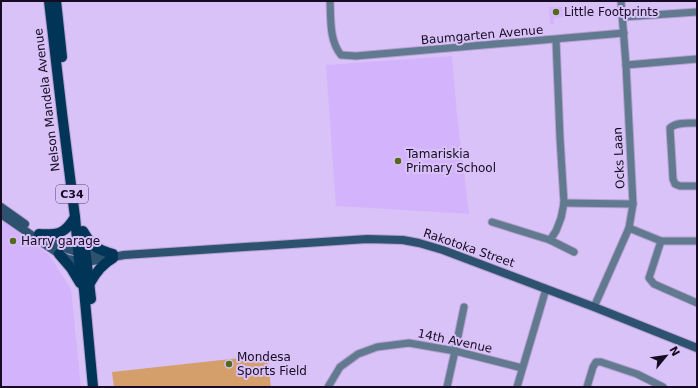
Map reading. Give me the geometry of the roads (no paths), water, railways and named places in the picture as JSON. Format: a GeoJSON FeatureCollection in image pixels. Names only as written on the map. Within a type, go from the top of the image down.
{"type":"FeatureCollection","features":[{"type":"Feature","properties":{"kind":"main road","name":"Nelson Mandela Avenue"},"geometry":{"type":"LineString","coordinates":[[49,1],[75,217],[83,257],[100,387]]}},
{"type":"Feature","properties":{"kind":"main road","name":"Nelson Mandela Avenue"},"geometry":{"type":"LineString","coordinates":[[56,1],[83,231],[83,257]]}},
{"type":"Feature","properties":{"kind":"main road"},"geometry":{"type":"LineString","coordinates":[[39,234],[52,235],[60,233],[67,228],[75,217]]}},
{"type":"Feature","properties":{"kind":"main road"},"geometry":{"type":"LineString","coordinates":[[59,254],[76,276],[87,287],[99,269],[113,256],[94,246],[83,231]]}},
{"type":"Feature","properties":{"kind":"main road","name":"Nelson Mandela Avenue"},"geometry":{"type":"LineString","coordinates":[[87,287],[93,387]]}},
{"type":"Feature","properties":{"kind":"street","name":"Baumgarten Avenue"},"geometry":{"type":"LineString","coordinates":[[330,1],[332,34],[336,49],[342,55],[356,56],[624,33]]}},
{"type":"Feature","properties":{"kind":"street","name":"Ocks Laan"},"geometry":{"type":"LineString","coordinates":[[594,307],[629,228],[633,204],[626,65],[621,1]]}},
{"type":"Feature","properties":{"kind":"street"},"geometry":{"type":"LineString","coordinates":[[623,17],[697,12]]}},
{"type":"Feature","properties":{"kind":"street"},"geometry":{"type":"LineString","coordinates":[[550,240],[556,231],[561,218],[564,203],[556,40]]}},
{"type":"Feature","properties":{"kind":"street"},"geometry":{"type":"LineString","coordinates":[[626,65],[697,59]]}},
{"type":"Feature","properties":{"kind":"street"},"geometry":{"type":"LineString","coordinates":[[697,122],[677,124],[670,128],[674,184],[680,186],[697,186]]}},
{"type":"Feature","properties":{"kind":"street"},"geometry":{"type":"LineString","coordinates":[[564,203],[633,204]]}},
{"type":"Feature","properties":{"kind":"street","name":"Rakotoka Street"},"geometry":{"type":"LineString","coordinates":[[1,207],[51,242],[83,257]]}},
{"type":"Feature","properties":{"kind":"street","name":"Rakotoka Street"},"geometry":{"type":"LineString","coordinates":[[1,214],[59,254],[68,258],[367,239],[403,240],[442,250],[594,307],[697,348]]}},
{"type":"Feature","properties":{"kind":"street"},"geometry":{"type":"LineString","coordinates":[[492,222],[550,240],[574,252]]}},
{"type":"Feature","properties":{"kind":"street"},"geometry":{"type":"LineString","coordinates":[[629,228],[661,241],[697,242]]}},
{"type":"Feature","properties":{"kind":"street"},"geometry":{"type":"LineString","coordinates":[[661,241],[649,278],[654,284],[697,303]]}},
{"type":"Feature","properties":{"kind":"street"},"geometry":{"type":"LineString","coordinates":[[517,387],[546,289]]}},
{"type":"Feature","properties":{"kind":"street"},"geometry":{"type":"LineString","coordinates":[[447,387],[464,307]]}},
{"type":"Feature","properties":{"kind":"street","name":"14th Avenue"},"geometry":{"type":"LineString","coordinates":[[328,387],[340,367],[358,354],[377,347],[409,343],[455,351],[522,368]]}},
{"type":"Feature","properties":{"kind":"street"},"geometry":{"type":"LineString","coordinates":[[587,387],[593,367],[596,362],[601,362],[637,374],[663,387]]}},
{"type":"Feature","properties":{"kind":"place","name":"Little Footprints"},"geometry":{"type":"Point","coordinates":[556,12]}},
{"type":"Feature","properties":{"kind":"place","name":"Tamariskia Primary School"},"geometry":{"type":"Point","coordinates":[398,161]}},
{"type":"Feature","properties":{"kind":"place","name":"Harry garage"},"geometry":{"type":"Point","coordinates":[13,241]}},
{"type":"Feature","properties":{"kind":"place","name":"Mondesa Sports Field"},"geometry":{"type":"Point","coordinates":[229,364]}}]}
